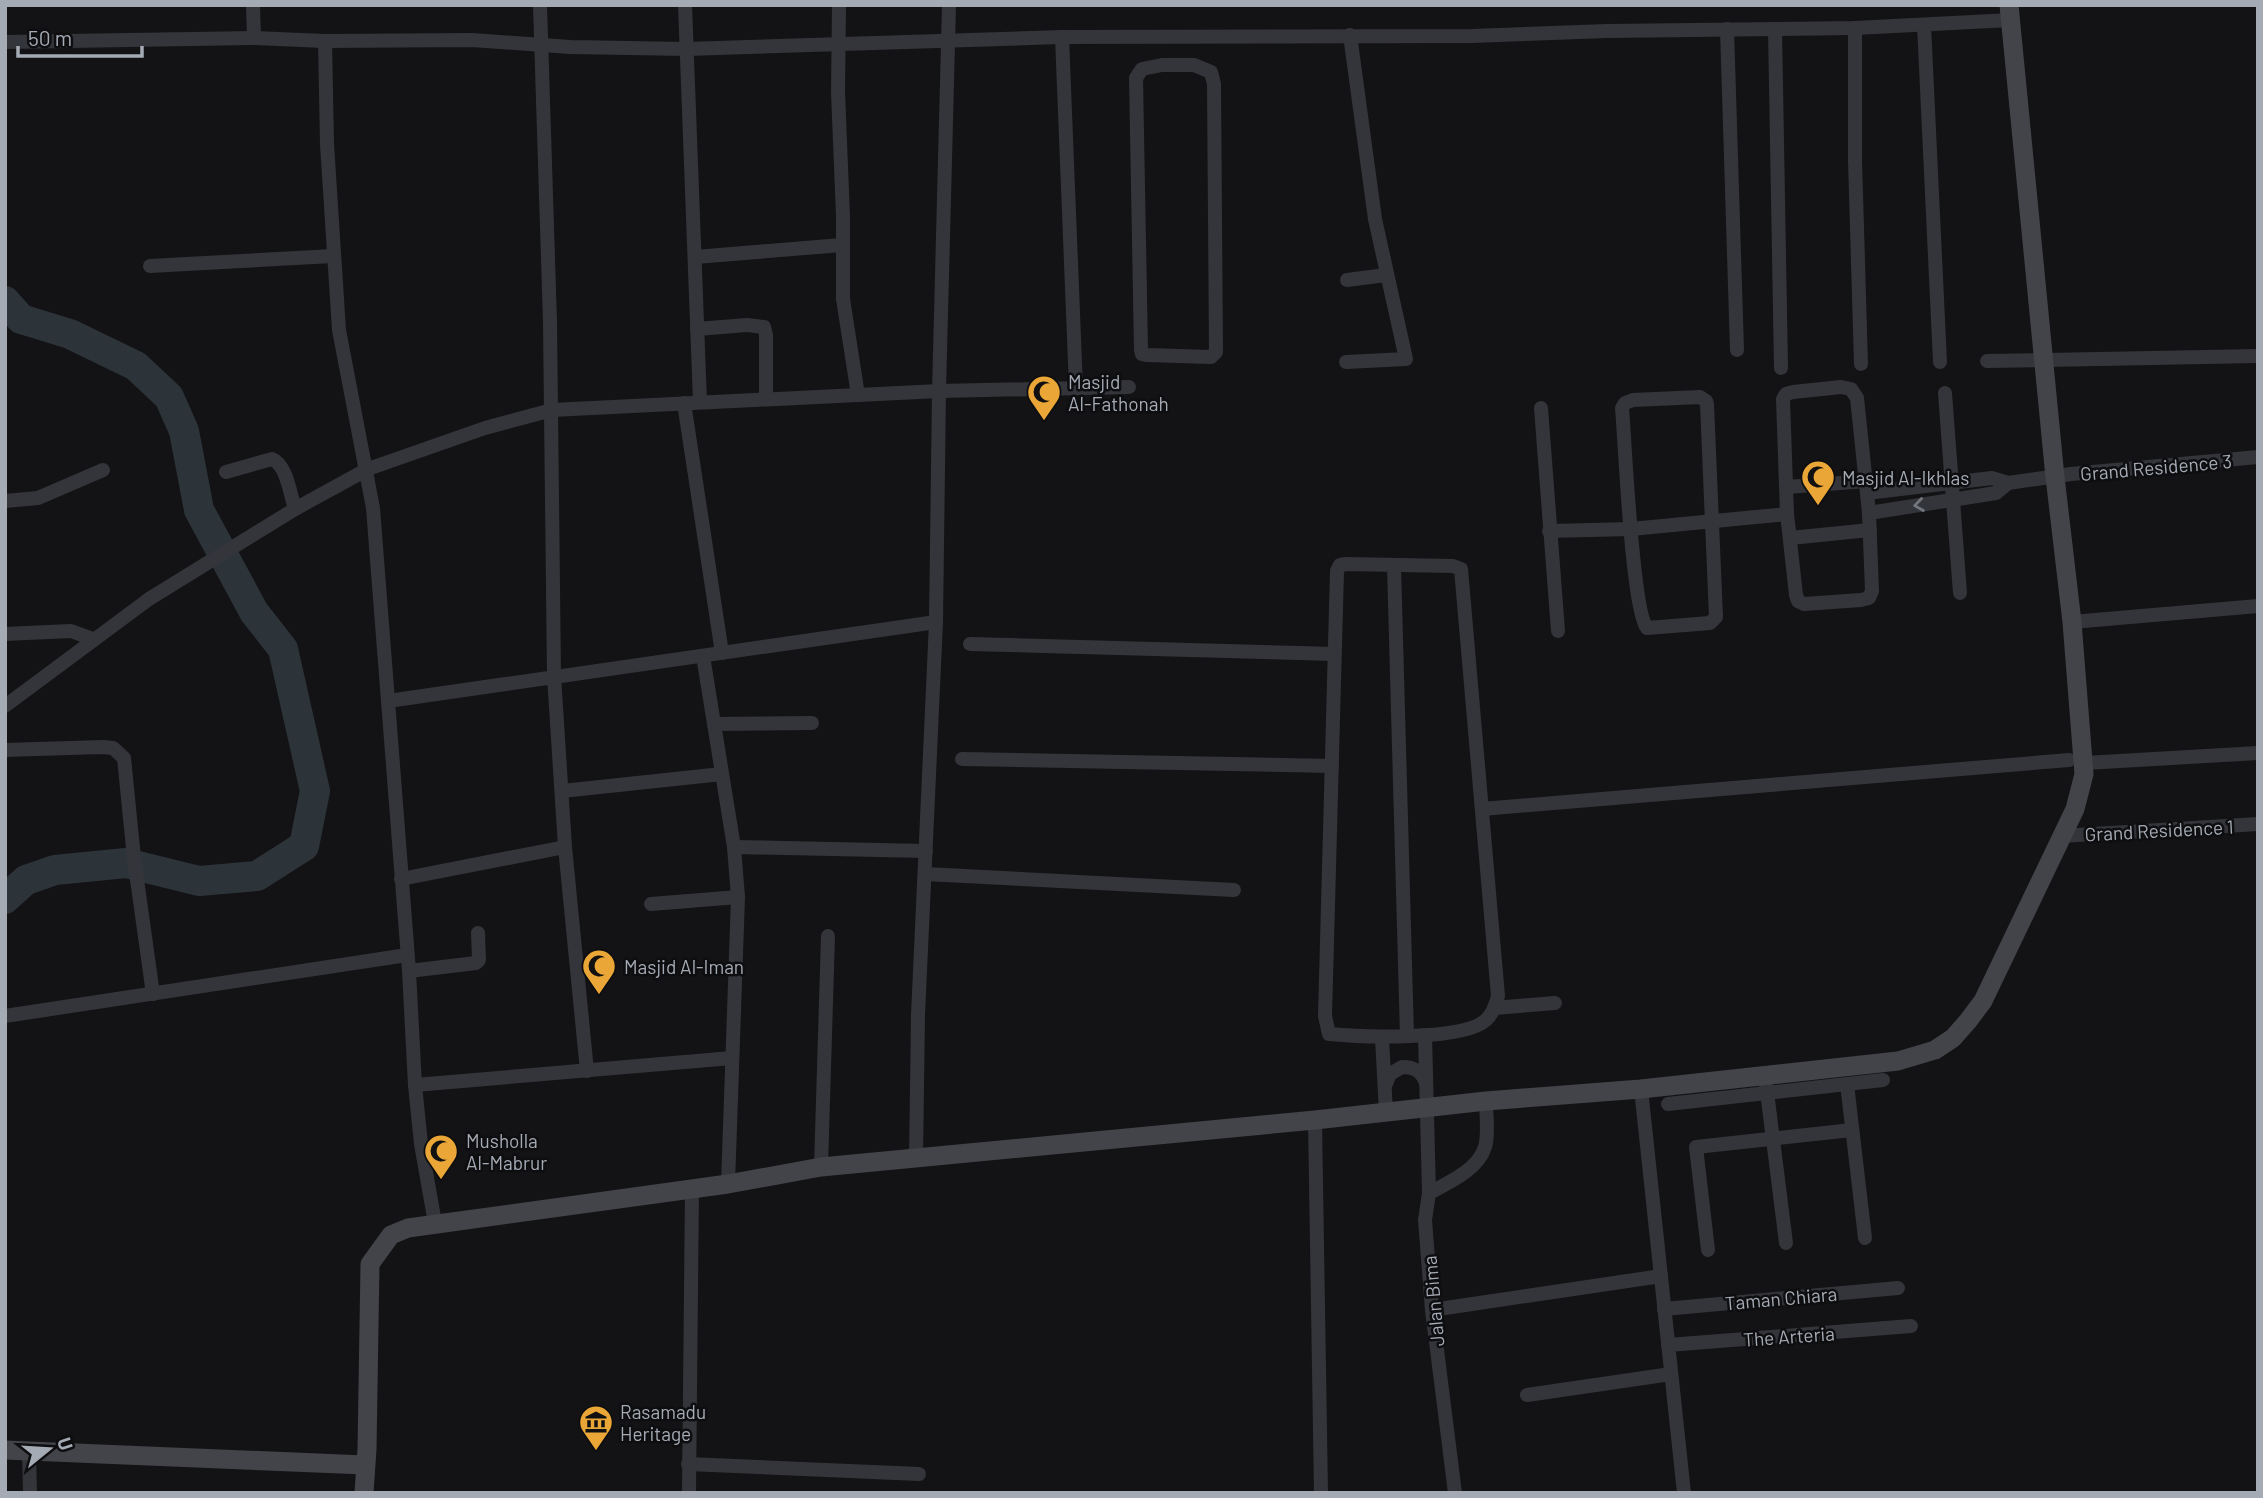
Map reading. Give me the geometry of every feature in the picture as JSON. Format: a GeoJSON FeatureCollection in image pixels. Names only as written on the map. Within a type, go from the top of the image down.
{"type":"FeatureCollection","features":[{"type":"Feature","properties":{"kind":"street"},"geometry":{"type":"LineString","coordinates":[[253,5],[254,38]]}},
{"type":"Feature","properties":{"kind":"street"},"geometry":{"type":"LineString","coordinates":[[540,5],[552,410],[554,676],[565,846],[587,1071]]}},
{"type":"Feature","properties":{"kind":"street"},"geometry":{"type":"LineString","coordinates":[[685,5],[700,402]]}},
{"type":"Feature","properties":{"kind":"street"},"geometry":{"type":"LineString","coordinates":[[839,5],[838,92],[843,299],[858,395]]}},
{"type":"Feature","properties":{"kind":"street"},"geometry":{"type":"LineString","coordinates":[[916,1159],[918,1015],[936,622],[949,5]]}},
{"type":"Feature","properties":{"kind":"street"},"geometry":{"type":"LineString","coordinates":[[5,42],[254,38],[324,41],[460,40],[541,43],[570,47],[687,49],[1062,37],[1385,36],[1855,28],[1924,25],[2010,13],[2055,477],[2072,622],[2077,762],[2084,774],[2075,809],[1994,979],[1968,1021],[1953,1038],[1935,1050],[1898,1061],[1668,1104]]}},
{"type":"Feature","properties":{"kind":"street"},"geometry":{"type":"LineString","coordinates":[[1924,25],[1940,362]]}},
{"type":"Feature","properties":{"kind":"street"},"geometry":{"type":"LineString","coordinates":[[1855,28],[1854,160],[1861,364]]}},
{"type":"Feature","properties":{"kind":"street"},"geometry":{"type":"LineString","coordinates":[[1727,29],[1737,350]]}},
{"type":"Feature","properties":{"kind":"street"},"geometry":{"type":"LineString","coordinates":[[1775,29],[1781,368]]}},
{"type":"Feature","properties":{"kind":"street"},"geometry":{"type":"LineString","coordinates":[[1346,362],[1406,359],[1387,275],[1366,157],[1350,35]]}},
{"type":"Feature","properties":{"kind":"street"},"geometry":{"type":"LineString","coordinates":[[1062,37],[1076,388]]}},
{"type":"Feature","properties":{"kind":"street"},"geometry":{"type":"LineString","coordinates":[[1181,38],[1181,65]]}},
{"type":"Feature","properties":{"kind":"street"},"geometry":{"type":"LineString","coordinates":[[324,41],[327,144],[341,339],[368,469],[379,560],[415,1085],[421,1144],[435,1223]]}},
{"type":"Feature","properties":{"kind":"street"},"geometry":{"type":"LineString","coordinates":[[1181,65],[1204,68],[1212,72],[1214,84],[1216,352],[1211,357],[1146,355],[1140,350],[1136,78],[1142,69],[1148,66],[1181,65]]}},
{"type":"Feature","properties":{"kind":"street"},"geometry":{"type":"LineString","coordinates":[[695,257],[842,245]]}},
{"type":"Feature","properties":{"kind":"street"},"geometry":{"type":"LineString","coordinates":[[150,266],[334,256]]}},
{"type":"Feature","properties":{"kind":"street"},"geometry":{"type":"LineString","coordinates":[[1347,280],[1387,275]]}},
{"type":"Feature","properties":{"kind":"street"},"geometry":{"type":"LineString","coordinates":[[697,329],[747,325],[764,327],[766,399]]}},
{"type":"Feature","properties":{"kind":"street"},"geometry":{"type":"LineString","coordinates":[[1987,361],[2258,356]]}},
{"type":"Feature","properties":{"kind":"street"},"geometry":{"type":"LineString","coordinates":[[5,706],[160,592],[295,509],[368,469],[471,432],[552,410],[939,391],[1129,387]]}},
{"type":"Feature","properties":{"kind":"street"},"geometry":{"type":"LineString","coordinates":[[1841,387],[1851,389],[1857,398],[1867,487],[1870,530],[1869,598],[1804,604],[1798,601],[1787,513],[1783,399],[1786,394],[1841,387]]}},
{"type":"Feature","properties":{"kind":"street"},"geometry":{"type":"LineString","coordinates":[[1945,393],[1960,593]]}},
{"type":"Feature","properties":{"kind":"street"},"geometry":{"type":"LineString","coordinates":[[1700,397],[1706,401],[1713,521],[1716,617],[1710,623],[1647,628],[1643,623],[1631,529],[1622,408],[1625,403],[1633,400],[1700,397]]}},
{"type":"Feature","properties":{"kind":"street"},"geometry":{"type":"LineString","coordinates":[[684,403],[722,653]]}},
{"type":"Feature","properties":{"kind":"street"},"geometry":{"type":"LineString","coordinates":[[1541,408],[1558,631]]}},
{"type":"Feature","properties":{"kind":"street","name":"Grand Residence 3"},"geometry":{"type":"LineString","coordinates":[[2008,484],[2258,457]]}},
{"type":"Feature","properties":{"kind":"street"},"geometry":{"type":"LineString","coordinates":[[226,472],[272,459],[277,460],[282,467],[295,509]]}},
{"type":"Feature","properties":{"kind":"street"},"geometry":{"type":"LineString","coordinates":[[5,501],[38,498],[103,470]]}},
{"type":"Feature","properties":{"kind":"street"},"geometry":{"type":"LineString","coordinates":[[1787,487],[1952,484],[1992,478],[2008,484]]}},
{"type":"Feature","properties":{"kind":"street"},"geometry":{"type":"LineString","coordinates":[[1869,513],[1996,493],[2008,484]]}},
{"type":"Feature","properties":{"kind":"street"},"geometry":{"type":"LineString","coordinates":[[1549,531],[1631,529],[1787,513]]}},
{"type":"Feature","properties":{"kind":"street"},"geometry":{"type":"LineString","coordinates":[[1790,538],[1870,530]]}},
{"type":"Feature","properties":{"kind":"street"},"geometry":{"type":"LineString","coordinates":[[1340,565],[1453,566],[1461,569],[1498,996],[1486,1020],[1473,1027],[1426,1035],[1382,1038],[1328,1034],[1325,1016],[1334,654],[1337,571],[1340,565]]}},
{"type":"Feature","properties":{"kind":"street"},"geometry":{"type":"LineString","coordinates":[[1394,566],[1407,1036]]}},
{"type":"Feature","properties":{"kind":"street"},"geometry":{"type":"LineString","coordinates":[[2072,622],[2258,606]]}},
{"type":"Feature","properties":{"kind":"street"},"geometry":{"type":"LineString","coordinates":[[388,701],[936,622]]}},
{"type":"Feature","properties":{"kind":"street"},"geometry":{"type":"LineString","coordinates":[[5,634],[71,631],[93,639]]}},
{"type":"Feature","properties":{"kind":"street"},"geometry":{"type":"LineString","coordinates":[[970,644],[1334,654]]}},
{"type":"Feature","properties":{"kind":"street"},"geometry":{"type":"LineString","coordinates":[[704,656],[734,847],[738,897],[728,1184]]}},
{"type":"Feature","properties":{"kind":"street"},"geometry":{"type":"LineString","coordinates":[[714,724],[812,723]]}},
{"type":"Feature","properties":{"kind":"street"},"geometry":{"type":"LineString","coordinates":[[5,750],[103,747],[119,752],[124,758],[153,994]]}},
{"type":"Feature","properties":{"kind":"street"},"geometry":{"type":"LineString","coordinates":[[1482,809],[2077,762],[2258,753]]}},
{"type":"Feature","properties":{"kind":"street"},"geometry":{"type":"LineString","coordinates":[[962,759],[1332,766]]}},
{"type":"Feature","properties":{"kind":"street"},"geometry":{"type":"LineString","coordinates":[[562,792],[722,774]]}},
{"type":"Feature","properties":{"kind":"street","name":"Grand Residence 1"},"geometry":{"type":"LineString","coordinates":[[2061,836],[2258,824]]}},
{"type":"Feature","properties":{"kind":"street"},"geometry":{"type":"LineString","coordinates":[[401,879],[565,846]]}},
{"type":"Feature","properties":{"kind":"street"},"geometry":{"type":"LineString","coordinates":[[734,847],[926,851]]}},
{"type":"Feature","properties":{"kind":"street"},"geometry":{"type":"LineString","coordinates":[[925,873],[1234,890]]}},
{"type":"Feature","properties":{"kind":"street"},"geometry":{"type":"LineString","coordinates":[[651,904],[738,897]]}},
{"type":"Feature","properties":{"kind":"street"},"geometry":{"type":"LineString","coordinates":[[409,971],[476,963],[479,960],[478,933]]}},
{"type":"Feature","properties":{"kind":"street"},"geometry":{"type":"LineString","coordinates":[[821,1167],[828,936]]}},
{"type":"Feature","properties":{"kind":"street"},"geometry":{"type":"LineString","coordinates":[[5,1016],[407,955]]}},
{"type":"Feature","properties":{"kind":"street"},"geometry":{"type":"LineString","coordinates":[[1494,1008],[1555,1003]]}},
{"type":"Feature","properties":{"kind":"street"},"geometry":{"type":"LineString","coordinates":[[1426,1035],[1427,1108]]}},
{"type":"Feature","properties":{"kind":"street"},"geometry":{"type":"LineString","coordinates":[[1382,1038],[1386,1113]]}},
{"type":"Feature","properties":{"kind":"street"},"geometry":{"type":"LineString","coordinates":[[415,1085],[732,1058]]}},
{"type":"Feature","properties":{"kind":"street"},"geometry":{"type":"LineString","coordinates":[[1384,1087],[1390,1074],[1402,1067],[1410,1067],[1422,1074],[1427,1088]]}},
{"type":"Feature","properties":{"kind":"street"},"geometry":{"type":"LineString","coordinates":[[364,1493],[370,1264],[391,1235],[408,1228],[728,1184],[821,1167],[1486,1101],[1641,1089],[1847,1084],[1883,1080]]}},
{"type":"Feature","properties":{"kind":"street"},"geometry":{"type":"LineString","coordinates":[[1766,1084],[1786,1243]]}},
{"type":"Feature","properties":{"kind":"street"},"geometry":{"type":"LineString","coordinates":[[1847,1084],[1865,1238]]}},
{"type":"Feature","properties":{"kind":"street"},"geometry":{"type":"LineString","coordinates":[[1641,1089],[1684,1493]]}},
{"type":"Feature","properties":{"kind":"street"},"geometry":{"type":"LineString","coordinates":[[1429,1193],[1447,1184],[1478,1160],[1486,1146],[1486,1101]]}},
{"type":"Feature","properties":{"kind":"street","name":"Jalan Bima"},"geometry":{"type":"LineString","coordinates":[[1427,1108],[1429,1193],[1425,1220],[1432,1310],[1455,1493]]}},
{"type":"Feature","properties":{"kind":"street"},"geometry":{"type":"LineString","coordinates":[[1315,1120],[1321,1493]]}},
{"type":"Feature","properties":{"kind":"street"},"geometry":{"type":"LineString","coordinates":[[1707,1250],[1696,1147],[1852,1130]]}},
{"type":"Feature","properties":{"kind":"street"},"geometry":{"type":"LineString","coordinates":[[689,1493],[692,1188]]}},
{"type":"Feature","properties":{"kind":"street"},"geometry":{"type":"LineString","coordinates":[[1432,1310],[1661,1276]]}},
{"type":"Feature","properties":{"kind":"street","name":"Taman Chiara"},"geometry":{"type":"LineString","coordinates":[[1664,1309],[1898,1288]]}},
{"type":"Feature","properties":{"kind":"street","name":"The Arteria"},"geometry":{"type":"LineString","coordinates":[[1668,1345],[1910,1326]]}},
{"type":"Feature","properties":{"kind":"street"},"geometry":{"type":"LineString","coordinates":[[1527,1395],[1671,1374]]}},
{"type":"Feature","properties":{"kind":"street"},"geometry":{"type":"LineString","coordinates":[[5,1450],[365,1465]]}},
{"type":"Feature","properties":{"kind":"street"},"geometry":{"type":"LineString","coordinates":[[29,1452],[30,1493]]}},
{"type":"Feature","properties":{"kind":"street"},"geometry":{"type":"LineString","coordinates":[[688,1464],[919,1474]]}},
{"type":"Feature","properties":{"kind":"waterway"},"geometry":{"type":"LineString","coordinates":[[5,301],[21,319],[70,334],[136,366],[169,397],[184,431],[199,510],[254,612],[283,649],[315,791],[304,846],[257,876],[199,881],[126,863],[55,870],[26,880],[5,899]]}},
{"type":"Feature","properties":{"kind":"place","name":"Masjid Al-Fathonah"},"geometry":{"type":"Point","coordinates":[1044,422]}},
{"type":"Feature","properties":{"kind":"place","name":"Masjid Al-Ikhlas"},"geometry":{"type":"Point","coordinates":[1818,507]}},
{"type":"Feature","properties":{"kind":"place","name":"Masjid Al-Iman"},"geometry":{"type":"Point","coordinates":[599,996]}},
{"type":"Feature","properties":{"kind":"place","name":"Musholla Al-Mabrur"},"geometry":{"type":"Point","coordinates":[441,1181]}},
{"type":"Feature","properties":{"kind":"place","name":"Rasamadu Heritage"},"geometry":{"type":"Point","coordinates":[596,1452]}}]}
